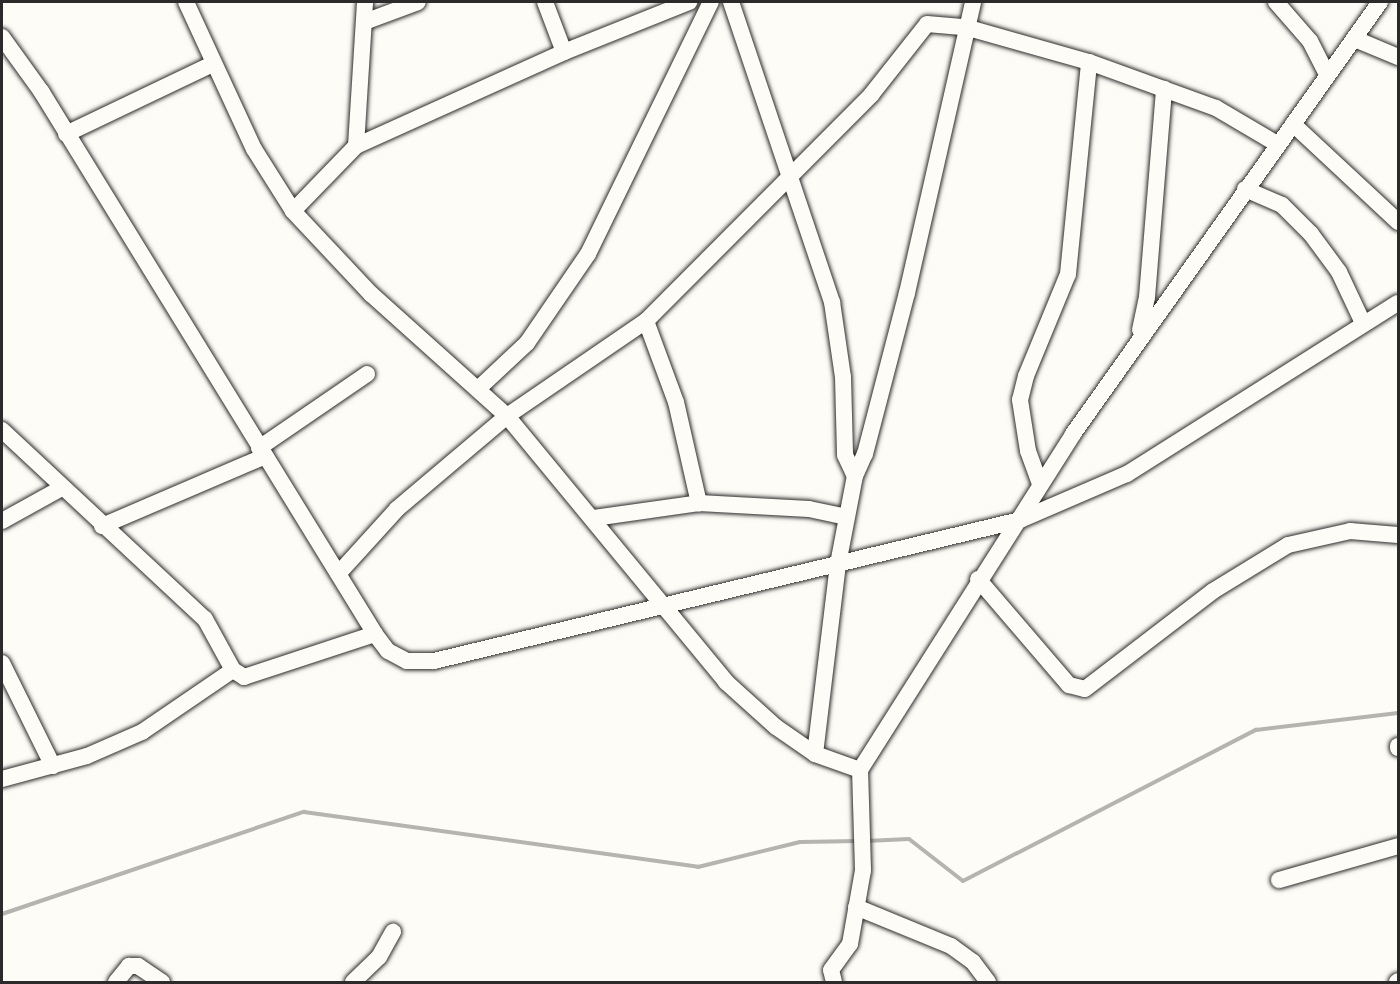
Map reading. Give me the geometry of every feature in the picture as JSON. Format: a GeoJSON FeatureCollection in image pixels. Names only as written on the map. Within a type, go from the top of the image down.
{"type":"FeatureCollection","features":[{"type":"Feature","properties":{"kind":"street"},"geometry":{"type":"LineString","coordinates":[[186,2],[254,150],[293,211],[371,294],[479,388],[507,416],[594,518],[660,603],[726,682],[776,727],[814,754],[860,770]]}},
{"type":"Feature","properties":{"kind":"street"},"geometry":{"type":"LineString","coordinates":[[356,146],[367,21],[365,2]]}},
{"type":"Feature","properties":{"kind":"street"},"geometry":{"type":"LineString","coordinates":[[367,21],[418,2]]}},
{"type":"Feature","properties":{"kind":"street"},"geometry":{"type":"LineString","coordinates":[[545,2],[564,52]]}},
{"type":"Feature","properties":{"kind":"street"},"geometry":{"type":"LineString","coordinates":[[293,211],[356,146],[564,52],[689,2]]}},
{"type":"Feature","properties":{"kind":"street"},"geometry":{"type":"LineString","coordinates":[[479,388],[527,343],[588,254],[711,2]]}},
{"type":"Feature","properties":{"kind":"street"},"geometry":{"type":"LineString","coordinates":[[731,2],[832,302],[843,377],[845,455],[855,476]]}},
{"type":"Feature","properties":{"kind":"street"},"geometry":{"type":"LineString","coordinates":[[814,754],[846,518],[855,476],[865,454],[906,293],[965,27],[973,2]]}},
{"type":"Feature","properties":{"kind":"street"},"geometry":{"type":"LineString","coordinates":[[1276,2],[1310,41],[1327,75]]}},
{"type":"Feature","properties":{"kind":"street"},"geometry":{"type":"LineString","coordinates":[[834,982],[832,965],[850,944],[863,870],[860,770],[978,579],[1020,520],[1040,484],[1139,337],[1380,2]]}},
{"type":"Feature","properties":{"kind":"street"},"geometry":{"type":"LineString","coordinates":[[339,573],[397,509],[507,416],[646,321],[871,95],[920,28],[937,24],[965,27],[1089,62],[1216,108],[1277,144]]}},
{"type":"Feature","properties":{"kind":"street"},"geometry":{"type":"LineString","coordinates":[[2,37],[66,134],[375,634],[388,651],[407,661],[434,661],[550,635],[660,603],[838,564],[1020,520],[1127,474],[1398,303]]}},
{"type":"Feature","properties":{"kind":"street"},"geometry":{"type":"LineString","coordinates":[[1355,39],[1398,57]]}},
{"type":"Feature","properties":{"kind":"street"},"geometry":{"type":"LineString","coordinates":[[1040,484],[1028,451],[1022,388],[1068,274],[1089,62]]}},
{"type":"Feature","properties":{"kind":"street"},"geometry":{"type":"LineString","coordinates":[[66,134],[213,64]]}},
{"type":"Feature","properties":{"kind":"street"},"geometry":{"type":"LineString","coordinates":[[1139,337],[1147,297],[1164,89]]}},
{"type":"Feature","properties":{"kind":"street"},"geometry":{"type":"LineString","coordinates":[[1293,123],[1398,222]]}},
{"type":"Feature","properties":{"kind":"street"},"geometry":{"type":"LineString","coordinates":[[1245,189],[1282,206],[1311,234],[1339,272],[1364,323]]}},
{"type":"Feature","properties":{"kind":"street"},"geometry":{"type":"LineString","coordinates":[[646,321],[676,402],[699,503]]}},
{"type":"Feature","properties":{"kind":"street"},"geometry":{"type":"LineString","coordinates":[[102,526],[262,452],[367,374]]}},
{"type":"Feature","properties":{"kind":"street"},"geometry":{"type":"LineString","coordinates":[[2,430],[60,489],[205,619],[233,670],[244,677],[375,634]]}},
{"type":"Feature","properties":{"kind":"street"},"geometry":{"type":"LineString","coordinates":[[2,521],[60,489]]}},
{"type":"Feature","properties":{"kind":"street"},"geometry":{"type":"LineString","coordinates":[[594,518],[699,503],[809,509],[846,518]]}},
{"type":"Feature","properties":{"kind":"street"},"geometry":{"type":"LineString","coordinates":[[978,579],[1069,685],[1084,689],[1213,591],[1288,545],[1350,531],[1398,535]]}},
{"type":"Feature","properties":{"kind":"street"},"geometry":{"type":"LineString","coordinates":[[2,663],[7,693],[53,766]]}},
{"type":"Feature","properties":{"kind":"street"},"geometry":{"type":"LineString","coordinates":[[2,779],[53,766],[142,732],[233,670]]}},
{"type":"Feature","properties":{"kind":"street"},"geometry":{"type":"LineString","coordinates":[[1279,880],[1398,846]]}},
{"type":"Feature","properties":{"kind":"street"},"geometry":{"type":"LineString","coordinates":[[856,907],[951,946],[974,962],[988,982]]}},
{"type":"Feature","properties":{"kind":"street"},"geometry":{"type":"LineString","coordinates":[[353,982],[379,957],[393,933]]}},
{"type":"Feature","properties":{"kind":"street"},"geometry":{"type":"LineString","coordinates":[[116,982],[129,966],[138,966],[162,982]]}},
{"type":"Feature","properties":{"kind":"waterway"},"geometry":{"type":"LineString","coordinates":[[866,841],[909,839],[963,881],[1256,730],[1398,713]]}},
{"type":"Feature","properties":{"kind":"waterway"},"geometry":{"type":"LineString","coordinates":[[2,914],[304,812],[698,867],[800,842],[859,841]]}}]}
